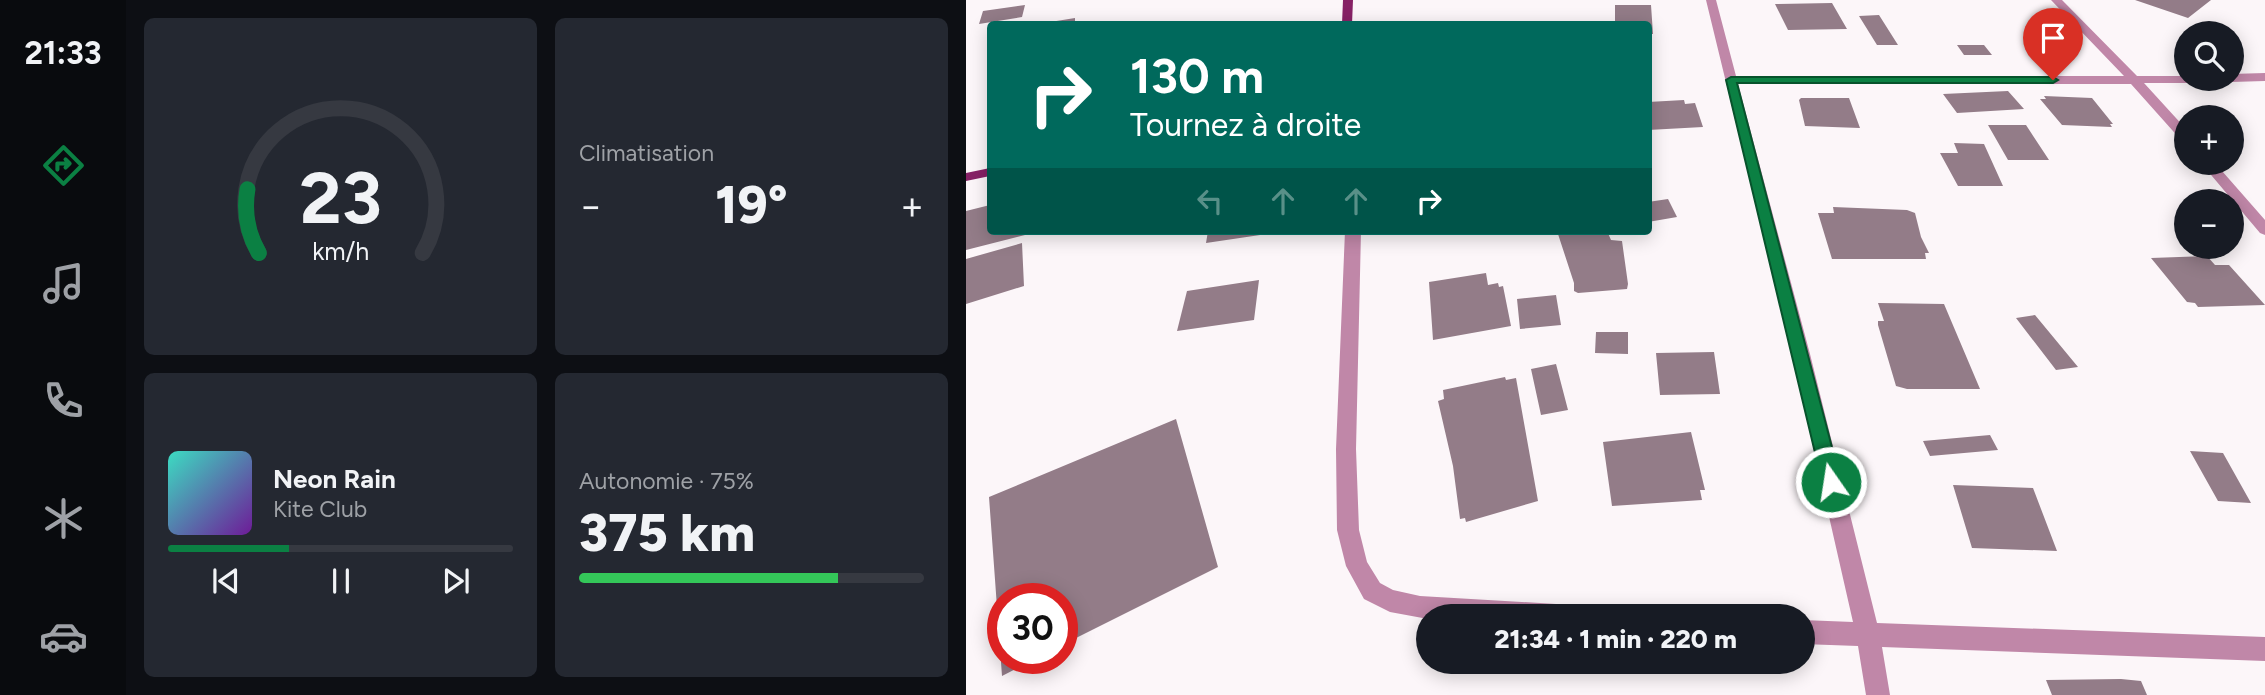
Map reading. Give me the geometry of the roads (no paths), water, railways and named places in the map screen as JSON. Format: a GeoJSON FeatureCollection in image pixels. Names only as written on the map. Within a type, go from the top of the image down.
{"type":"FeatureCollection","features":[{"type":"Feature","properties":{"kind":"main road"},"geometry":{"type":"LineString","coordinates":[[1347,21],[1348,0]]}},
{"type":"Feature","properties":{"kind":"main road"},"geometry":{"type":"LineString","coordinates":[[966,177],[987,173]]}},
{"type":"Feature","properties":{"kind":"street"},"geometry":{"type":"LineString","coordinates":[[1712,0],[1801,354],[1868,636],[1878,695]]}},
{"type":"Feature","properties":{"kind":"street"},"geometry":{"type":"LineString","coordinates":[[2056,0],[2174,123]]}},
{"type":"Feature","properties":{"kind":"street"},"geometry":{"type":"LineString","coordinates":[[2244,78],[2265,78]]}},
{"type":"Feature","properties":{"kind":"street"},"geometry":{"type":"LineString","coordinates":[[1731,80],[2174,79]]}},
{"type":"Feature","properties":{"kind":"street"},"geometry":{"type":"LineString","coordinates":[[2218,175],[2265,230]]}},
{"type":"Feature","properties":{"kind":"street"},"geometry":{"type":"LineString","coordinates":[[1353,235],[1346,449],[1348,530],[1357,566],[1372,591],[1390,601],[1416,606]]}},
{"type":"Feature","properties":{"kind":"street"},"geometry":{"type":"LineString","coordinates":[[1815,633],[2265,649]]}}]}
